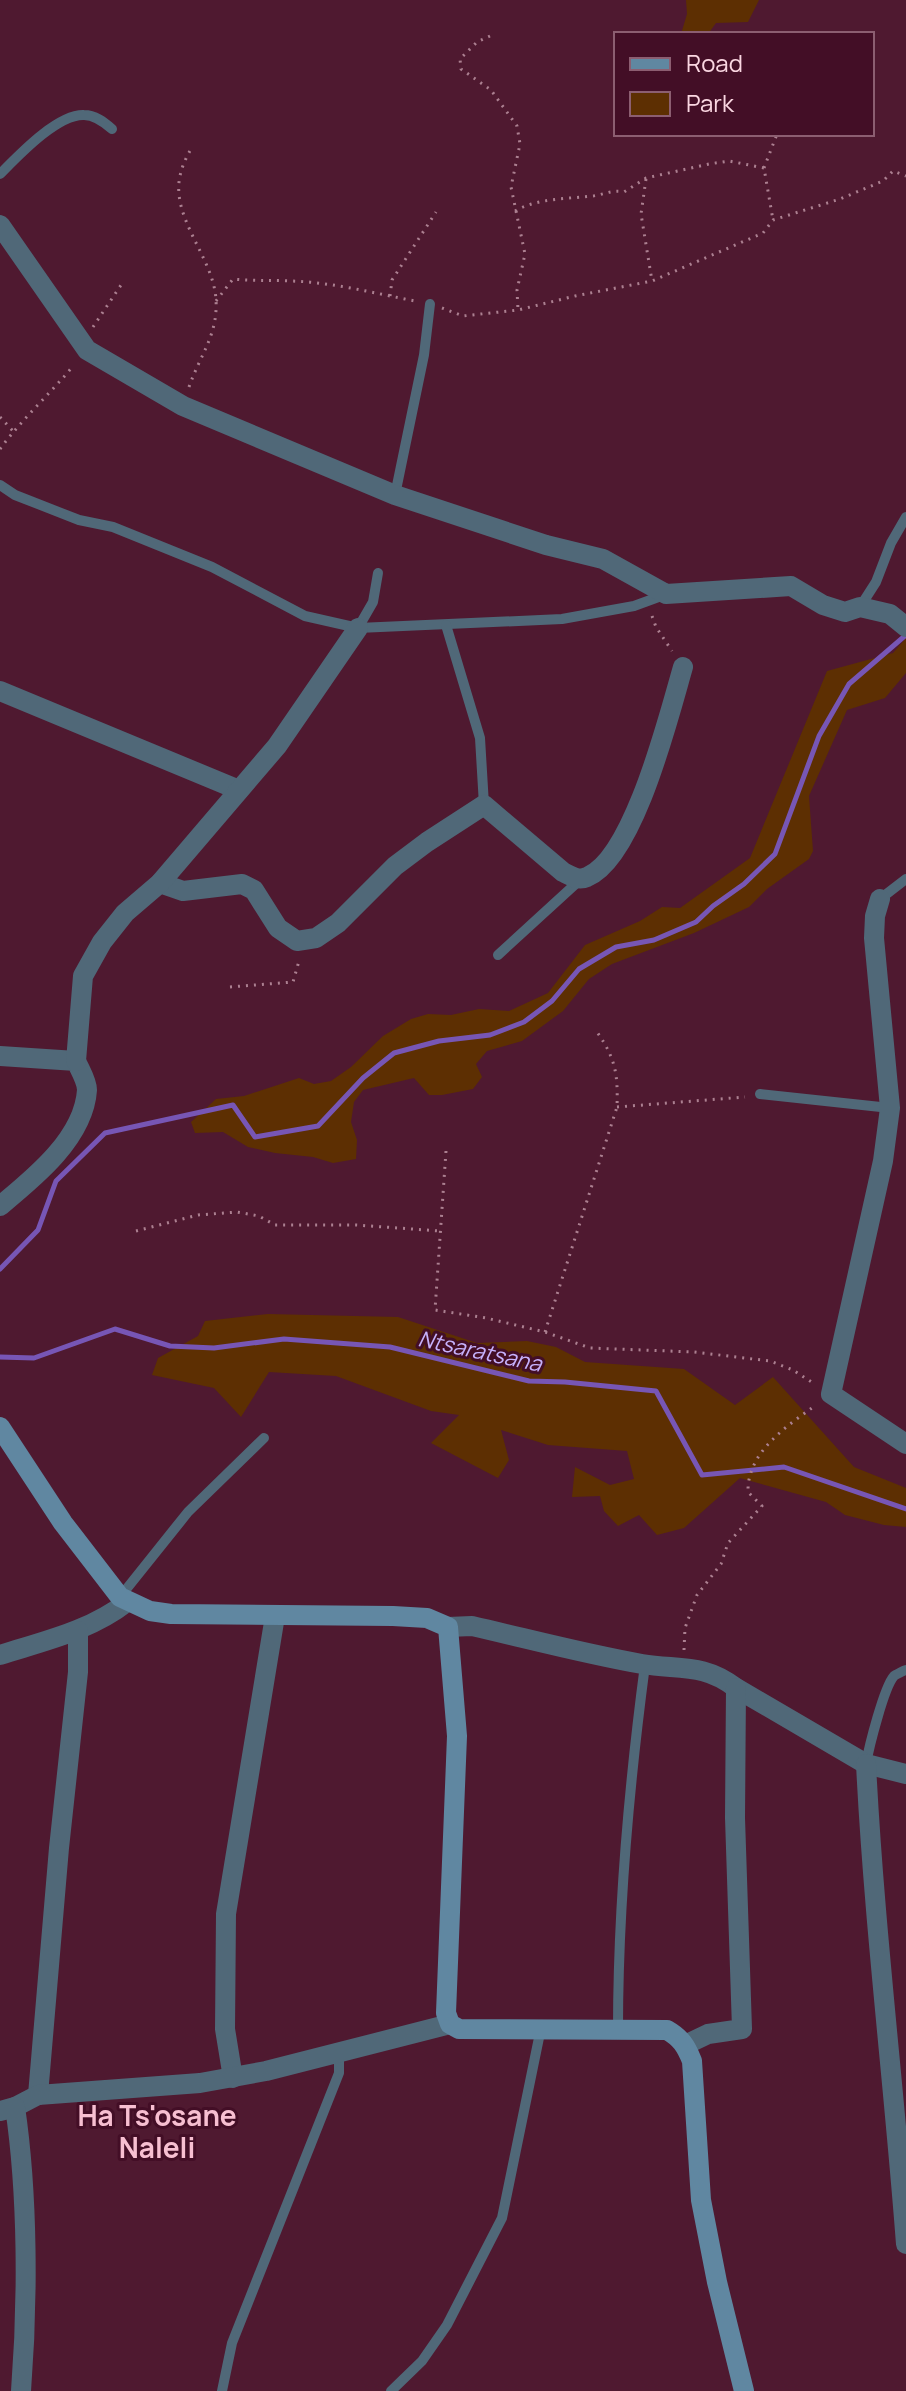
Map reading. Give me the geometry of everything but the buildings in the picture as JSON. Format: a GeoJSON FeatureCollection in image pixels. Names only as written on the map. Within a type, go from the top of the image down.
{"type":"FeatureCollection","features":[{"type":"Feature","properties":{"kind":"street"},"geometry":{"type":"LineString","coordinates":[[0,225],[83,345],[183,406],[395,495],[546,545],[603,559],[656,598],[791,586],[823,605],[845,612],[860,607],[890,614],[906,627]]}},
{"type":"Feature","properties":{"kind":"street"},"geometry":{"type":"LineString","coordinates":[[0,1206],[40,1174],[81,1121],[87,1087],[76,1061],[83,976],[102,942],[125,913],[160,883],[277,746],[358,628]]}},
{"type":"Feature","properties":{"kind":"street"},"geometry":{"type":"LineString","coordinates":[[160,883],[183,891],[242,884],[254,890],[278,928],[297,941],[316,938],[338,923],[395,866],[484,805],[563,872],[576,879],[587,877],[607,861],[634,818],[658,752],[683,667]]}},
{"type":"Feature","properties":{"kind":"street"},"geometry":{"type":"LineString","coordinates":[[0,691],[239,790]]}},
{"type":"Feature","properties":{"kind":"street"},"geometry":{"type":"LineString","coordinates":[[880,899],[874,938],[890,1108],[883,1161],[831,1394],[906,1444]]}},
{"type":"Feature","properties":{"kind":"street"},"geometry":{"type":"LineString","coordinates":[[0,1056],[76,1061]]}},
{"type":"Feature","properties":{"kind":"street"},"geometry":{"type":"LineString","coordinates":[[0,1427],[63,1523],[124,1600],[150,1611],[171,1614],[427,1618],[448,1627],[472,1626],[645,1665],[683,1666],[719,1675],[866,1764],[906,1774]]}},
{"type":"Feature","properties":{"kind":"street"},"geometry":{"type":"LineString","coordinates":[[0,1655],[78,1631],[112,1614],[124,1600]]}},
{"type":"Feature","properties":{"kind":"street"},"geometry":{"type":"LineString","coordinates":[[233,2078],[225,2029],[226,1914],[275,1616]]}},
{"type":"Feature","properties":{"kind":"street"},"geometry":{"type":"LineString","coordinates":[[448,1627],[457,1736],[446,2013],[450,2024],[459,2029],[667,2030],[678,2036],[692,2061],[701,2200],[717,2282],[744,2391]]}},
{"type":"Feature","properties":{"kind":"street"},"geometry":{"type":"LineString","coordinates":[[38,2095],[78,1672],[78,1631]]}},
{"type":"Feature","properties":{"kind":"street"},"geometry":{"type":"LineString","coordinates":[[685,2045],[708,2034],[742,2029],[735,1818],[736,1688]]}},
{"type":"Feature","properties":{"kind":"street"},"geometry":{"type":"LineString","coordinates":[[866,1764],[872,1883],[897,2120],[906,2244]]}},
{"type":"Feature","properties":{"kind":"street"},"geometry":{"type":"LineString","coordinates":[[21,2391],[25,2261],[19,2133],[7,2109],[38,2095],[233,2078],[450,2024]]}},
{"type":"Feature","properties":{"kind":"lane"},"geometry":{"type":"LineString","coordinates":[[0,174],[45,131],[81,114],[98,118],[112,129]]}},
{"type":"Feature","properties":{"kind":"lane"},"geometry":{"type":"LineString","coordinates":[[395,495],[424,355],[430,304]]}},
{"type":"Feature","properties":{"kind":"lane"},"geometry":{"type":"LineString","coordinates":[[0,485],[15,495],[79,520],[113,527],[212,567],[305,616],[358,628],[562,619],[656,598]]}},
{"type":"Feature","properties":{"kind":"lane"},"geometry":{"type":"LineString","coordinates":[[860,607],[876,582],[891,543],[906,517]]}},
{"type":"Feature","properties":{"kind":"lane"},"geometry":{"type":"LineString","coordinates":[[358,628],[373,602],[378,573]]}},
{"type":"Feature","properties":{"kind":"lane"},"geometry":{"type":"LineString","coordinates":[[446,625],[480,738],[484,805]]}},
{"type":"Feature","properties":{"kind":"lane"},"geometry":{"type":"LineString","coordinates":[[498,955],[582,878]]}},
{"type":"Feature","properties":{"kind":"lane"},"geometry":{"type":"LineString","coordinates":[[880,899],[906,879]]}},
{"type":"Feature","properties":{"kind":"lane"},"geometry":{"type":"LineString","coordinates":[[760,1094],[890,1108]]}},
{"type":"Feature","properties":{"kind":"lane"},"geometry":{"type":"LineString","coordinates":[[124,1600],[188,1512],[264,1438]]}},
{"type":"Feature","properties":{"kind":"lane"},"geometry":{"type":"LineString","coordinates":[[618,2029],[618,1946],[629,1785],[645,1665]]}},
{"type":"Feature","properties":{"kind":"lane"},"geometry":{"type":"LineString","coordinates":[[866,1764],[870,1742],[889,1687],[895,1675],[906,1670]]}},
{"type":"Feature","properties":{"kind":"lane"},"geometry":{"type":"LineString","coordinates":[[391,2391],[422,2361],[447,2325],[502,2218],[541,2028]]}},
{"type":"Feature","properties":{"kind":"lane"},"geometry":{"type":"LineString","coordinates":[[222,2391],[232,2343],[339,2073],[339,2052]]}},
{"type":"Feature","properties":{"kind":"path"},"geometry":{"type":"LineString","coordinates":[[490,36],[477,42],[460,59],[461,69],[491,90],[517,126],[520,144],[511,187],[525,254],[517,290],[518,310]]}},
{"type":"Feature","properties":{"kind":"path"},"geometry":{"type":"LineString","coordinates":[[773,220],[764,168],[776,136]]}},
{"type":"Feature","properties":{"kind":"path"},"geometry":{"type":"LineString","coordinates":[[183,406],[197,365],[213,335],[216,301],[213,275],[185,219],[180,198],[180,174],[191,149]]}},
{"type":"Feature","properties":{"kind":"path"},"geometry":{"type":"LineString","coordinates":[[515,211],[563,198],[596,196],[615,190],[624,192],[646,178],[729,161],[764,168]]}},
{"type":"Feature","properties":{"kind":"path"},"geometry":{"type":"LineString","coordinates":[[216,301],[233,279],[258,282],[289,280],[354,288],[430,304],[463,316],[518,310],[652,281],[763,233],[773,220],[840,199],[883,181],[893,171],[906,176]]}},
{"type":"Feature","properties":{"kind":"path"},"geometry":{"type":"LineString","coordinates":[[646,178],[641,214],[652,281]]}},
{"type":"Feature","properties":{"kind":"path"},"geometry":{"type":"LineString","coordinates":[[390,296],[392,280],[436,212]]}},
{"type":"Feature","properties":{"kind":"path"},"geometry":{"type":"LineString","coordinates":[[0,449],[13,431],[45,400],[121,285]]}},
{"type":"Feature","properties":{"kind":"path"},"geometry":{"type":"LineString","coordinates":[[0,417],[13,431]]}},
{"type":"Feature","properties":{"kind":"path"},"geometry":{"type":"LineString","coordinates":[[656,598],[656,627],[683,667]]}},
{"type":"Feature","properties":{"kind":"path"},"geometry":{"type":"LineString","coordinates":[[230,987],[293,982],[300,963],[297,941]]}},
{"type":"Feature","properties":{"kind":"path"},"geometry":{"type":"LineString","coordinates":[[545,1332],[617,1107],[618,1080],[612,1052],[597,1032]]}},
{"type":"Feature","properties":{"kind":"path"},"geometry":{"type":"LineString","coordinates":[[617,1107],[760,1094]]}},
{"type":"Feature","properties":{"kind":"path"},"geometry":{"type":"LineString","coordinates":[[446,1151],[435,1310],[545,1332],[590,1348],[694,1352],[770,1361],[793,1370],[831,1394],[774,1435],[748,1479],[748,1492],[762,1506],[728,1543],[721,1564],[697,1595],[685,1628],[683,1666]]}},
{"type":"Feature","properties":{"kind":"path"},"geometry":{"type":"LineString","coordinates":[[136,1231],[198,1215],[237,1212],[259,1216],[275,1225],[356,1225],[440,1231]]}},
{"type":"Feature","properties":{"kind":"green space"},"geometry":{"type":"Polygon","coordinates":[[[686,0],[759,0],[748,22],[716,23],[709,32],[682,32],[687,14],[686,0]]]}},
{"type":"Feature","properties":{"kind":"green space"},"geometry":{"type":"Polygon","coordinates":[[[906,638],[906,673],[885,698],[847,710],[809,796],[813,851],[809,859],[767,889],[749,907],[694,933],[612,964],[589,979],[563,1011],[522,1041],[487,1051],[476,1064],[482,1077],[473,1089],[429,1095],[414,1078],[363,1090],[354,1102],[351,1122],[357,1140],[356,1159],[333,1163],[248,1147],[223,1132],[195,1133],[191,1122],[216,1099],[244,1096],[299,1078],[314,1084],[331,1081],[351,1067],[383,1036],[411,1019],[428,1014],[451,1015],[479,1009],[509,1011],[548,993],[585,945],[640,921],[662,907],[680,908],[750,858],[827,671],[893,653],[906,638]]]}},
{"type":"Feature","properties":{"kind":"green space"},"geometry":{"type":"Polygon","coordinates":[[[268,1314],[398,1317],[477,1343],[527,1341],[556,1347],[585,1362],[684,1369],[735,1405],[773,1377],[854,1467],[906,1488],[906,1527],[845,1515],[826,1502],[740,1478],[684,1528],[657,1535],[639,1515],[618,1526],[604,1511],[600,1496],[572,1497],[575,1467],[610,1485],[634,1479],[627,1451],[548,1445],[501,1430],[509,1460],[498,1478],[431,1443],[459,1415],[431,1411],[336,1376],[269,1372],[241,1417],[214,1388],[152,1375],[158,1358],[198,1336],[205,1321],[268,1314]]]}},
{"type":"Feature","properties":{"kind":"waterway"},"geometry":{"type":"LineString","coordinates":[[0,1269],[38,1230],[56,1181],[105,1133],[233,1105],[255,1137],[318,1126],[363,1078],[394,1053],[439,1041],[490,1035],[524,1022],[552,1001],[579,969],[616,947],[654,940],[696,922],[744,884],[775,854],[819,736],[849,684],[906,635]]}},
{"type":"Feature","properties":{"kind":"waterway","name":"Ntsaratsana"},"geometry":{"type":"LineString","coordinates":[[0,1357],[34,1358],[115,1329],[170,1346],[214,1348],[284,1339],[390,1347],[529,1381],[656,1391],[702,1475],[784,1467],[906,1509]]}},
{"type":"Feature","properties":{"kind":"district","name":"Ha Ts'osane Naleli"},"geometry":{"type":"Point","coordinates":[157,2132]}}]}
